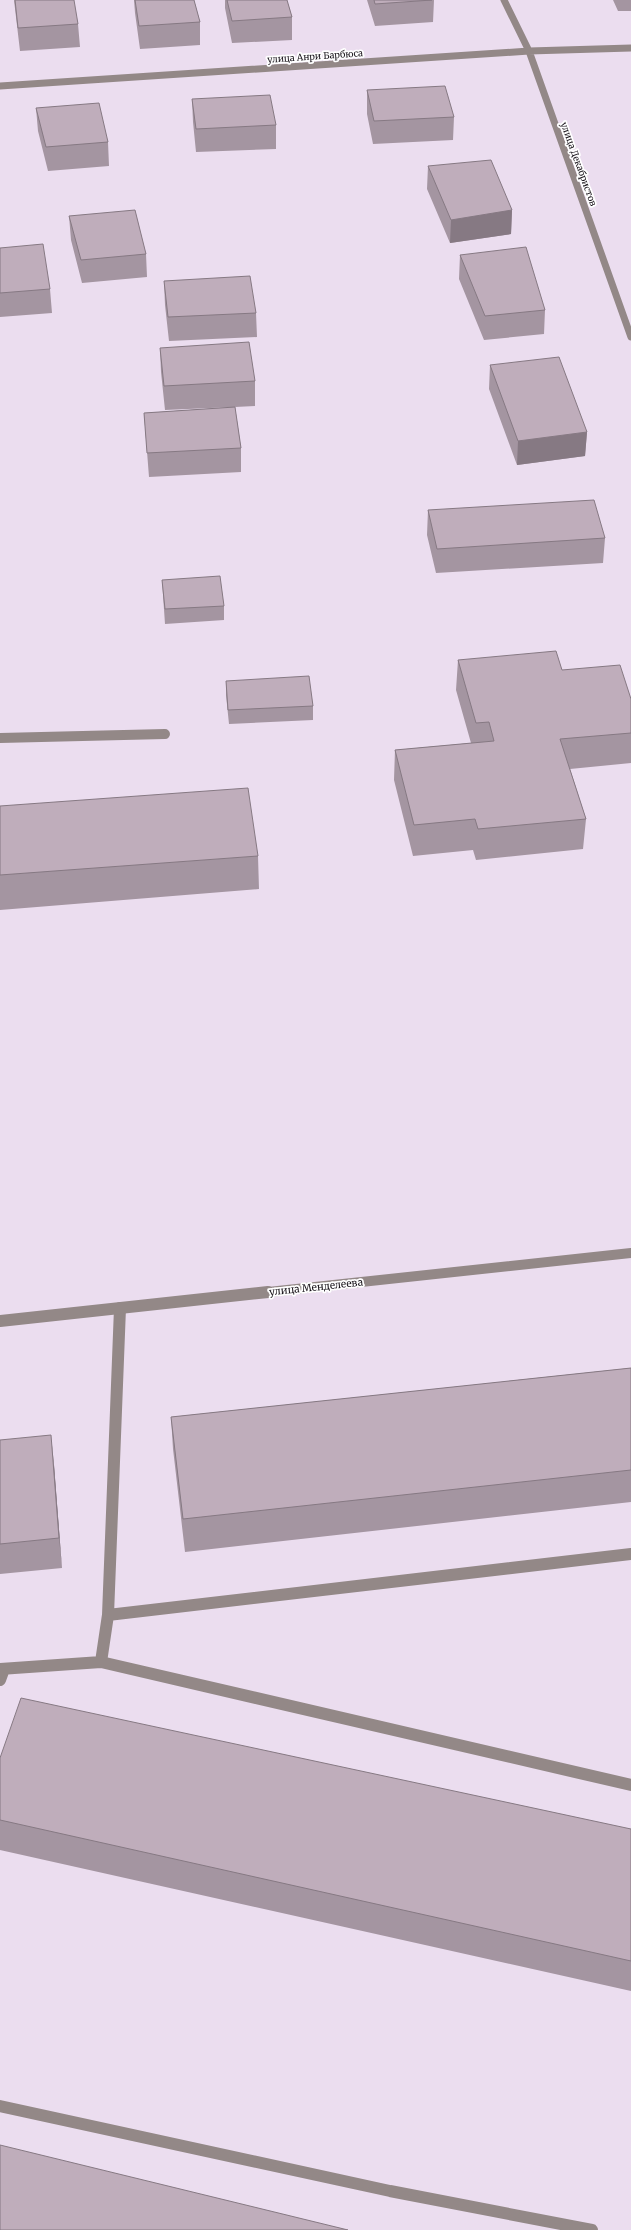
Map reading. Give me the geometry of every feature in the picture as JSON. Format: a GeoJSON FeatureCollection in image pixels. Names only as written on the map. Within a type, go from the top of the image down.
{"type":"FeatureCollection","features":[{"type":"Feature","properties":{"kind":"street","name":"улица Декабристов"},"geometry":{"type":"LineString","coordinates":[[504,0],[529,51],[631,337]]}},
{"type":"Feature","properties":{"kind":"street","name":"улица Анри Барбюса"},"geometry":{"type":"LineString","coordinates":[[0,86],[529,51],[631,48]]}},
{"type":"Feature","properties":{"kind":"street"},"geometry":{"type":"LineString","coordinates":[[0,738],[165,734]]}},
{"type":"Feature","properties":{"kind":"street","name":"улица Менделеева"},"geometry":{"type":"LineString","coordinates":[[0,1321],[631,1253]]}},
{"type":"Feature","properties":{"kind":"street"},"geometry":{"type":"LineString","coordinates":[[101,1662],[108,1615],[120,1308]]}},
{"type":"Feature","properties":{"kind":"street"},"geometry":{"type":"LineString","coordinates":[[108,1615],[631,1554]]}},
{"type":"Feature","properties":{"kind":"street"},"geometry":{"type":"LineString","coordinates":[[0,1680],[2,1669],[101,1662],[631,1785]]}},
{"type":"Feature","properties":{"kind":"street"},"geometry":{"type":"LineString","coordinates":[[0,2106],[390,2191],[592,2230]]}},
{"type":"Feature","properties":{"kind":"building"},"geometry":{"type":"Polygon","coordinates":[[[15,0],[74,0],[78,24],[18,28],[15,0]]]}},
{"type":"Feature","properties":{"kind":"building"},"geometry":{"type":"Polygon","coordinates":[[[135,0],[194,0],[200,22],[139,26],[135,0]]]}},
{"type":"Feature","properties":{"kind":"building"},"geometry":{"type":"Polygon","coordinates":[[[227,0],[287,0],[292,17],[232,21],[227,0]]]}},
{"type":"Feature","properties":{"kind":"building"},"geometry":{"type":"Polygon","coordinates":[[[374,0],[432,0],[375,4],[374,0]]]}},
{"type":"Feature","properties":{"kind":"building"},"geometry":{"type":"Polygon","coordinates":[[[445,86],[454,117],[374,121],[367,90],[445,86]]]}},
{"type":"Feature","properties":{"kind":"building"},"geometry":{"type":"Polygon","coordinates":[[[270,95],[276,125],[196,129],[192,99],[270,95]]]}},
{"type":"Feature","properties":{"kind":"building"},"geometry":{"type":"Polygon","coordinates":[[[99,103],[108,142],[46,147],[36,108],[99,103]]]}},
{"type":"Feature","properties":{"kind":"building"},"geometry":{"type":"Polygon","coordinates":[[[491,160],[512,210],[451,220],[428,166],[491,160]]]}},
{"type":"Feature","properties":{"kind":"building"},"geometry":{"type":"Polygon","coordinates":[[[135,210],[146,254],[81,260],[69,216],[135,210]]]}},
{"type":"Feature","properties":{"kind":"building"},"geometry":{"type":"Polygon","coordinates":[[[43,244],[50,289],[0,293],[0,248],[43,244]]]}},
{"type":"Feature","properties":{"kind":"building"},"geometry":{"type":"Polygon","coordinates":[[[526,247],[545,310],[485,316],[460,255],[526,247]]]}},
{"type":"Feature","properties":{"kind":"building"},"geometry":{"type":"Polygon","coordinates":[[[250,276],[256,313],[168,317],[164,281],[250,276]]]}},
{"type":"Feature","properties":{"kind":"building"},"geometry":{"type":"Polygon","coordinates":[[[249,342],[255,381],[164,386],[160,348],[249,342]]]}},
{"type":"Feature","properties":{"kind":"building"},"geometry":{"type":"Polygon","coordinates":[[[559,357],[587,432],[518,441],[490,365],[559,357]]]}},
{"type":"Feature","properties":{"kind":"building"},"geometry":{"type":"Polygon","coordinates":[[[235,407],[241,448],[147,453],[144,413],[235,407]]]}},
{"type":"Feature","properties":{"kind":"building"},"geometry":{"type":"Polygon","coordinates":[[[594,500],[605,538],[437,549],[428,510],[594,500]]]}},
{"type":"Feature","properties":{"kind":"building"},"geometry":{"type":"Polygon","coordinates":[[[220,576],[224,606],[165,609],[162,580],[220,576]]]}},
{"type":"Feature","properties":{"kind":"building"},"geometry":{"type":"Polygon","coordinates":[[[556,651],[562,670],[620,665],[631,699],[631,733],[560,739],[586,819],[478,829],[475,819],[414,825],[395,750],[494,741],[489,722],[476,723],[458,660],[556,651]]]}},
{"type":"Feature","properties":{"kind":"building"},"geometry":{"type":"Polygon","coordinates":[[[309,676],[313,706],[228,710],[226,681],[309,676]]]}},
{"type":"Feature","properties":{"kind":"building"},"geometry":{"type":"Polygon","coordinates":[[[248,788],[258,856],[0,875],[0,806],[248,788]]]}},
{"type":"Feature","properties":{"kind":"building"},"geometry":{"type":"Polygon","coordinates":[[[631,1368],[631,1470],[183,1519],[171,1417],[631,1368]]]}},
{"type":"Feature","properties":{"kind":"building"},"geometry":{"type":"Polygon","coordinates":[[[51,1435],[59,1538],[0,1544],[0,1440],[51,1435]]]}},
{"type":"Feature","properties":{"kind":"building"},"geometry":{"type":"Polygon","coordinates":[[[21,1698],[631,1829],[631,1961],[0,1820],[0,1758],[21,1698]]]}},
{"type":"Feature","properties":{"kind":"building"},"geometry":{"type":"Polygon","coordinates":[[[0,2145],[348,2230],[0,2230],[0,2145]]]}}]}
